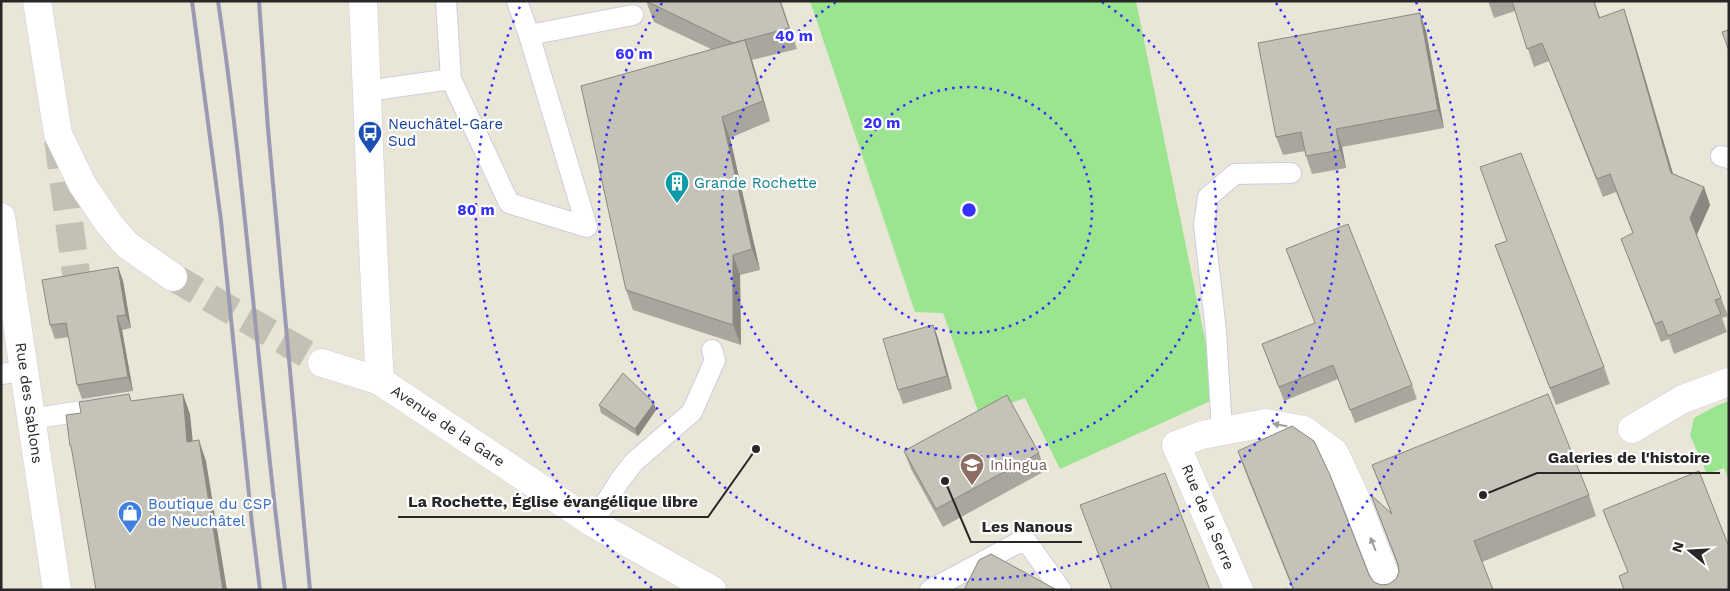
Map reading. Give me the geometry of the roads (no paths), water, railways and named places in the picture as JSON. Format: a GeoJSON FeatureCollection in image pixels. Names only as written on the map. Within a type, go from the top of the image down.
{"type":"FeatureCollection","features":[{"type":"Feature","properties":{"kind":"main road"},"geometry":{"type":"LineString","coordinates":[[37,1],[58,134],[82,184],[109,224],[127,245],[173,278]]}},
{"type":"Feature","properties":{"kind":"main road","name":"Avenue de la Gare"},"geometry":{"type":"LineString","coordinates":[[363,1],[373,275],[380,381],[593,523],[712,590]]}},
{"type":"Feature","properties":{"kind":"main road","name":"Rue des Sablons"},"geometry":{"type":"LineString","coordinates":[[1,217],[12,372],[31,418],[57,590]]}},
{"type":"Feature","properties":{"kind":"main road"},"geometry":{"type":"LineString","coordinates":[[322,363],[380,381]]}},
{"type":"Feature","properties":{"kind":"main road"},"geometry":{"type":"LineString","coordinates":[[1632,429],[1683,399],[1729,382]]}},
{"type":"Feature","properties":{"kind":"main road"},"geometry":{"type":"LineString","coordinates":[[1222,431],[1266,423],[1294,428],[1304,430],[1334,452],[1352,490],[1391,590]]}},
{"type":"Feature","properties":{"kind":"main road","name":"Rue de la Serre"},"geometry":{"type":"LineString","coordinates":[[1222,431],[1202,435],[1176,444],[1239,590]]}},
{"type":"Feature","properties":{"kind":"lane"},"geometry":{"type":"LineString","coordinates":[[446,1],[451,79],[509,204],[587,227],[517,1]]}},
{"type":"Feature","properties":{"kind":"lane"},"geometry":{"type":"LineString","coordinates":[[529,35],[633,15]]}},
{"type":"Feature","properties":{"kind":"lane"},"geometry":{"type":"LineString","coordinates":[[367,91],[451,79]]}},
{"type":"Feature","properties":{"kind":"lane"},"geometry":{"type":"LineString","coordinates":[[1222,431],[1216,331],[1204,225],[1208,197],[1235,174],[1291,172]]}},
{"type":"Feature","properties":{"kind":"lane"},"geometry":{"type":"LineString","coordinates":[[593,523],[620,480],[634,462],[692,412],[714,360],[712,350]]}},
{"type":"Feature","properties":{"kind":"lane"},"geometry":{"type":"LineString","coordinates":[[31,418],[126,404]]}},
{"type":"Feature","properties":{"kind":"lane"},"geometry":{"type":"LineString","coordinates":[[930,590],[1025,538],[1061,590]]}},
{"type":"Feature","properties":{"kind":"tunnel"},"geometry":{"type":"LineString","coordinates":[[58,140],[81,311]]}},
{"type":"Feature","properties":{"kind":"tunnel"},"geometry":{"type":"LineString","coordinates":[[173,277],[322,363]]}},
{"type":"Feature","properties":{"kind":"railway"},"geometry":{"type":"LineString","coordinates":[[192,1],[221,221],[260,590]]}},
{"type":"Feature","properties":{"kind":"railway"},"geometry":{"type":"LineString","coordinates":[[218,1],[237,148],[285,590]]}},
{"type":"Feature","properties":{"kind":"railway"},"geometry":{"type":"LineString","coordinates":[[259,1],[268,129],[310,590]]}},
{"type":"Feature","properties":{"kind":"place","name":"Neuchâtel-Gare Sud"},"geometry":{"type":"Point","coordinates":[370,154]}},
{"type":"Feature","properties":{"kind":"place","name":"Grande Rochette"},"geometry":{"type":"Point","coordinates":[677,204]}},
{"type":"Feature","properties":{"kind":"place","name":"La Rochette, Église évangélique libre"},"geometry":{"type":"Point","coordinates":[756,449]}},
{"type":"Feature","properties":{"kind":"place","name":"Les Nanous"},"geometry":{"type":"Point","coordinates":[945,481]}},
{"type":"Feature","properties":{"kind":"place","name":"Inlingua"},"geometry":{"type":"Point","coordinates":[972,486]}},
{"type":"Feature","properties":{"kind":"place","name":"Galeries de l'histoire"},"geometry":{"type":"Point","coordinates":[1483,495]}},
{"type":"Feature","properties":{"kind":"place","name":"Boutique du CSP de Neuchâtel"},"geometry":{"type":"Point","coordinates":[130,534]}}]}
